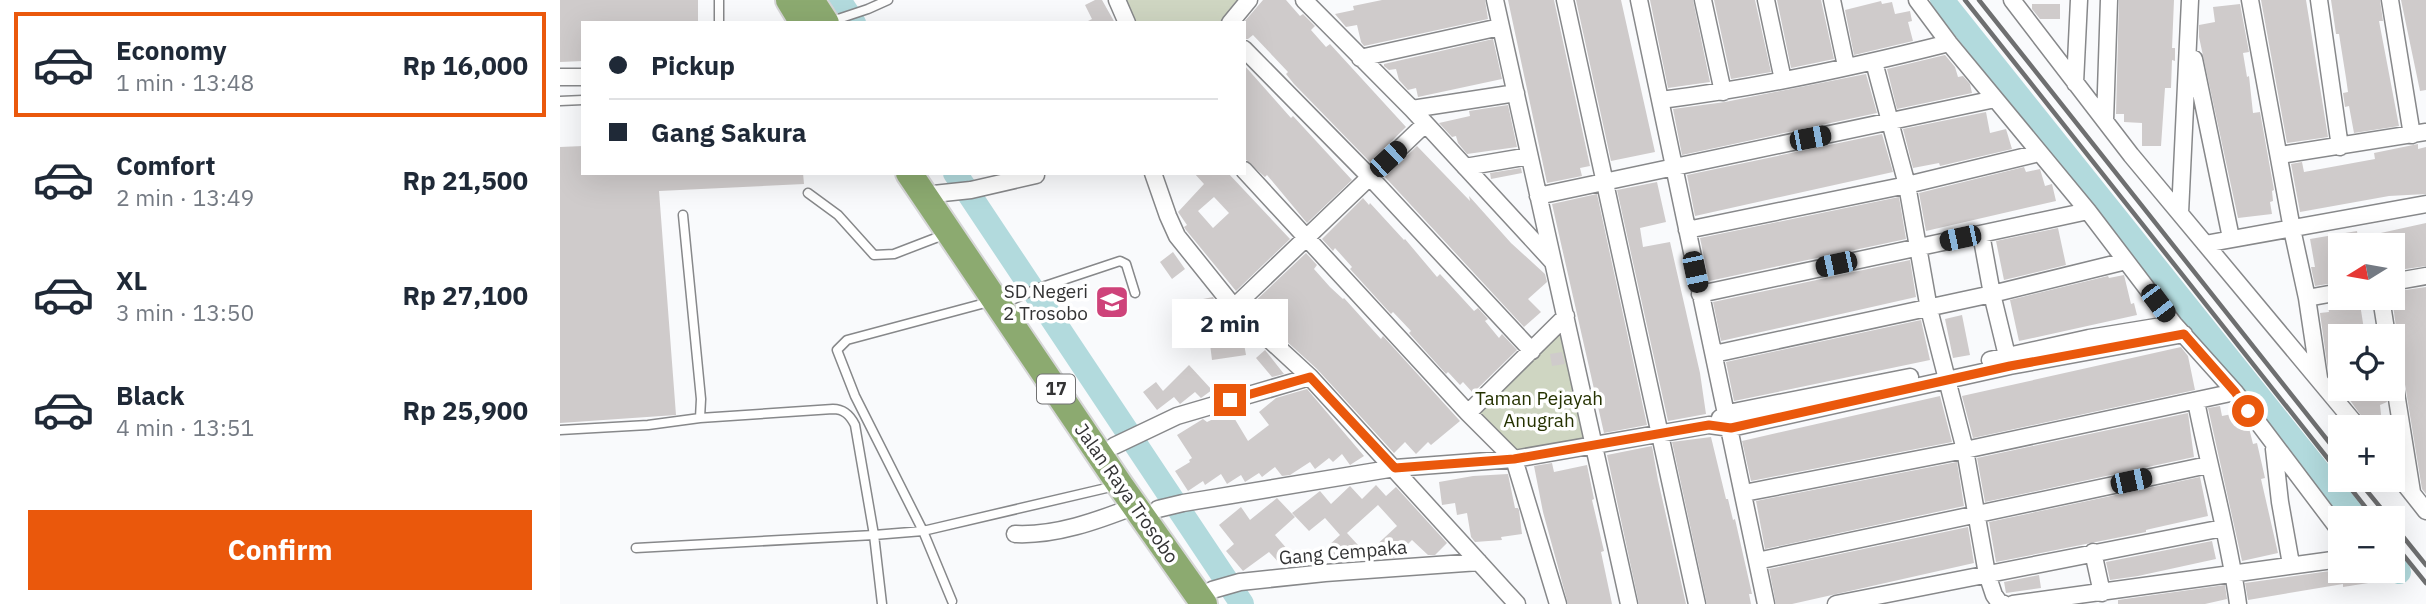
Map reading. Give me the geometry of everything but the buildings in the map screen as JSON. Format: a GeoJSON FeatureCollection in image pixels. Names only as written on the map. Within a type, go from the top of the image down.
{"type":"FeatureCollection","features":[{"type":"Feature","properties":{"kind":"highway"},"geometry":{"type":"LineString","coordinates":[[789,0],[802,21]]}},
{"type":"Feature","properties":{"kind":"highway"},"geometry":{"type":"LineString","coordinates":[[811,0],[835,20]]}},
{"type":"Feature","properties":{"kind":"highway","name":"Jalan Raya Trosobo"},"geometry":{"type":"LineString","coordinates":[[913,175],[944,189],[1011,297],[1153,502],[1214,596]]}},
{"type":"Feature","properties":{"kind":"highway","name":"Jalan Raya Trosobo"},"geometry":{"type":"LineString","coordinates":[[944,189],[949,233],[1011,297],[1125,440],[1153,502]]}},
{"type":"Feature","properties":{"kind":"street"},"geometry":{"type":"LineString","coordinates":[[1117,0],[1127,21]]}},
{"type":"Feature","properties":{"kind":"street"},"geometry":{"type":"LineString","coordinates":[[1232,21],[1249,0]]}},
{"type":"Feature","properties":{"kind":"street"},"geometry":{"type":"LineString","coordinates":[[1495,0],[1629,604]]}},
{"type":"Feature","properties":{"kind":"street"},"geometry":{"type":"LineString","coordinates":[[1565,0],[1697,604]]}},
{"type":"Feature","properties":{"kind":"street"},"geometry":{"type":"LineString","coordinates":[[1639,0],[1766,604]]}},
{"type":"Feature","properties":{"kind":"street"},"geometry":{"type":"LineString","coordinates":[[1703,0],[1723,92]]}},
{"type":"Feature","properties":{"kind":"street"},"geometry":{"type":"LineString","coordinates":[[1766,0],[1783,80]]}},
{"type":"Feature","properties":{"kind":"street"},"geometry":{"type":"LineString","coordinates":[[1917,0],[1949,43],[2088,211],[2179,329],[2235,392],[2328,516]]}},
{"type":"Feature","properties":{"kind":"street"},"geometry":{"type":"LineString","coordinates":[[2012,0],[2105,121],[2348,415]]}},
{"type":"Feature","properties":{"kind":"street"},"geometry":{"type":"LineString","coordinates":[[2075,83],[2079,0]]}},
{"type":"Feature","properties":{"kind":"street"},"geometry":{"type":"LineString","coordinates":[[2105,121],[2109,0]]}},
{"type":"Feature","properties":{"kind":"street"},"geometry":{"type":"LineString","coordinates":[[2180,213],[2190,0]]}},
{"type":"Feature","properties":{"kind":"street"},"geometry":{"type":"LineString","coordinates":[[2250,0],[2307,298],[2319,380]]}},
{"type":"Feature","properties":{"kind":"street"},"geometry":{"type":"LineString","coordinates":[[2319,0],[2340,147]]}},
{"type":"Feature","properties":{"kind":"street"},"geometry":{"type":"LineString","coordinates":[[2280,155],[2419,133],[2390,0]]}},
{"type":"Feature","properties":{"kind":"street"},"geometry":{"type":"LineString","coordinates":[[1312,1],[1360,58],[1412,109],[1553,262]]}},
{"type":"Feature","properties":{"kind":"street"},"geometry":{"type":"LineString","coordinates":[[1837,1],[1846,66]]}},
{"type":"Feature","properties":{"kind":"street"},"geometry":{"type":"LineString","coordinates":[[1360,58],[1500,27]]}},
{"type":"Feature","properties":{"kind":"street"},"geometry":{"type":"LineString","coordinates":[[1661,100],[1723,92],[1874,62],[1949,43]]}},
{"type":"Feature","properties":{"kind":"street"},"geometry":{"type":"LineString","coordinates":[[2189,48],[2231,238]]}},
{"type":"Feature","properties":{"kind":"street"},"geometry":{"type":"LineString","coordinates":[[1246,51],[1369,176],[1532,351]]}},
{"type":"Feature","properties":{"kind":"street"},"geometry":{"type":"LineString","coordinates":[[1874,62],[1907,185],[1929,309],[1965,450],[1987,574],[1996,599],[2004,604]]}},
{"type":"Feature","properties":{"kind":"street"},"geometry":{"type":"LineString","coordinates":[[560,77],[581,76]]}},
{"type":"Feature","properties":{"kind":"street"},"geometry":{"type":"LineString","coordinates":[[1412,109],[1516,93]]}},
{"type":"Feature","properties":{"kind":"street"},"geometry":{"type":"LineString","coordinates":[[1538,196],[1603,180],[1995,99]]}},
{"type":"Feature","properties":{"kind":"street"},"geometry":{"type":"LineString","coordinates":[[1234,307],[1424,125]]}},
{"type":"Feature","properties":{"kind":"street"},"geometry":{"type":"LineString","coordinates":[[1686,230],[1907,185],[2039,153]]}},
{"type":"Feature","properties":{"kind":"street"},"geometry":{"type":"LineString","coordinates":[[1465,167],[1530,156]]}},
{"type":"Feature","properties":{"kind":"street"},"geometry":{"type":"LineString","coordinates":[[1246,172],[1468,413],[1514,459],[1558,604]]}},
{"type":"Feature","properties":{"kind":"street"},"geometry":{"type":"LineString","coordinates":[[944,189],[1036,175]]}},
{"type":"Feature","properties":{"kind":"street"},"geometry":{"type":"LineString","coordinates":[[1154,175],[1177,236],[1234,307],[1310,377],[1517,604]]}},
{"type":"Feature","properties":{"kind":"street"},"geometry":{"type":"LineString","coordinates":[[2205,244],[2426,204]]}},
{"type":"Feature","properties":{"kind":"street"},"geometry":{"type":"LineString","coordinates":[[1700,294],[2088,211]]}},
{"type":"Feature","properties":{"kind":"street"},"geometry":{"type":"LineString","coordinates":[[1981,234],[1992,295],[2009,361]]}},
{"type":"Feature","properties":{"kind":"street"},"geometry":{"type":"LineString","coordinates":[[1714,354],[1992,295],[2126,261]]}},
{"type":"Feature","properties":{"kind":"street"},"geometry":{"type":"LineString","coordinates":[[2405,280],[2426,276]]}},
{"type":"Feature","properties":{"kind":"street"},"geometry":{"type":"LineString","coordinates":[[2307,298],[2328,294]]}},
{"type":"Feature","properties":{"kind":"street"},"geometry":{"type":"LineString","coordinates":[[1468,413],[1566,316]]}},
{"type":"Feature","properties":{"kind":"street"},"geometry":{"type":"LineString","coordinates":[[1015,534],[1032,535],[1100,520],[1153,502],[1395,468],[1514,459],[1709,425],[2028,356],[2179,329]]}},
{"type":"Feature","properties":{"kind":"street"},"geometry":{"type":"LineString","coordinates":[[1125,440],[1177,416],[1310,377]]}},
{"type":"Feature","properties":{"kind":"street"},"geometry":{"type":"LineString","coordinates":[[1744,494],[2235,392]]}},
{"type":"Feature","properties":{"kind":"street"},"geometry":{"type":"LineString","coordinates":[[2196,401],[2208,465],[2234,572],[2238,604]]}},
{"type":"Feature","properties":{"kind":"street"},"geometry":{"type":"LineString","coordinates":[[2397,401],[2412,492]]}},
{"type":"Feature","properties":{"kind":"street"},"geometry":{"type":"LineString","coordinates":[[2274,447],[2291,564]]}},
{"type":"Feature","properties":{"kind":"street"},"geometry":{"type":"LineString","coordinates":[[1757,561],[2208,465]]}},
{"type":"Feature","properties":{"kind":"street"},"geometry":{"type":"LineString","coordinates":[[2405,484],[2426,510]]}},
{"type":"Feature","properties":{"kind":"street"},"geometry":{"type":"LineString","coordinates":[[1836,604],[2223,528]]}},
{"type":"Feature","properties":{"kind":"street"},"geometry":{"type":"LineString","coordinates":[[2093,552],[2102,593]]}},
{"type":"Feature","properties":{"kind":"street"},"geometry":{"type":"LineString","coordinates":[[2013,604],[2328,560]]}},
{"type":"Feature","properties":{"kind":"street","name":"Gang Cempaka"},"geometry":{"type":"LineString","coordinates":[[1214,596],[1238,582],[1479,562]]}},
{"type":"Feature","properties":{"kind":"lane"},"geometry":{"type":"LineString","coordinates":[[719,0],[719,21]]}},
{"type":"Feature","properties":{"kind":"lane"},"geometry":{"type":"LineString","coordinates":[[835,20],[888,0]]}},
{"type":"Feature","properties":{"kind":"lane"},"geometry":{"type":"LineString","coordinates":[[560,101],[581,100]]}},
{"type":"Feature","properties":{"kind":"lane"},"geometry":{"type":"LineString","coordinates":[[807,193],[838,215],[874,255],[894,254],[949,233]]}},
{"type":"Feature","properties":{"kind":"lane"},"geometry":{"type":"LineString","coordinates":[[684,215],[701,399],[700,418]]}},
{"type":"Feature","properties":{"kind":"lane"},"geometry":{"type":"LineString","coordinates":[[952,601],[923,531],[855,397],[837,352],[838,348],[843,342],[856,337],[1011,297],[1120,261],[1126,264],[1135,293]]}},
{"type":"Feature","properties":{"kind":"lane"},"geometry":{"type":"LineString","coordinates":[[560,430],[833,409],[843,411],[855,425],[874,535],[882,604]]}},
{"type":"Feature","properties":{"kind":"lane"},"geometry":{"type":"LineString","coordinates":[[636,548],[923,531],[1153,502]]}},
{"type":"Feature","properties":{"kind":"green space"},"geometry":{"type":"Polygon","coordinates":[[[1120,0],[1244,0],[1225,21],[1130,21],[1120,0]]]}},
{"type":"Feature","properties":{"kind":"green space","name":"Taman Pejayah Anugrah"},"geometry":{"type":"Polygon","coordinates":[[[1566,316],[1593,444],[1514,459],[1468,413],[1566,316]]]}},
{"type":"Feature","properties":{"kind":"waterway"},"geometry":{"type":"LineString","coordinates":[[839,0],[853,21]]}},
{"type":"Feature","properties":{"kind":"waterway"},"geometry":{"type":"LineString","coordinates":[[1942,0],[2346,506]]}},
{"type":"Feature","properties":{"kind":"waterway"},"geometry":{"type":"LineString","coordinates":[[956,175],[1242,604]]}},
{"type":"Feature","properties":{"kind":"railway"},"geometry":{"type":"LineString","coordinates":[[1965,0],[2328,459]]}},
{"type":"Feature","properties":{"kind":"railway"},"geometry":{"type":"LineString","coordinates":[[1979,0],[2328,441]]}},
{"type":"Feature","properties":{"kind":"railway"},"geometry":{"type":"LineString","coordinates":[[2353,492],[2365,506]]}},
{"type":"Feature","properties":{"kind":"railway"},"geometry":{"type":"LineString","coordinates":[[2368,492],[2379,506]]}},
{"type":"Feature","properties":{"kind":"railway"},"geometry":{"type":"LineString","coordinates":[[2405,539],[2426,565]]}},
{"type":"Feature","properties":{"kind":"railway"},"geometry":{"type":"LineString","coordinates":[[2405,557],[2426,583]]}},
{"type":"Feature","properties":{"kind":"place","name":"SD Negeri 2 Trosobo"},"geometry":{"type":"Point","coordinates":[1112,302]}},
{"type":"Feature","properties":{"kind":"route"},"geometry":{"type":"LineString","coordinates":[[1230,400],[1310,377],[1395,468],[1514,459],[1709,425],[1731,428],[2010,366],[2184,334],[2235,392],[2248,411]]}}]}
